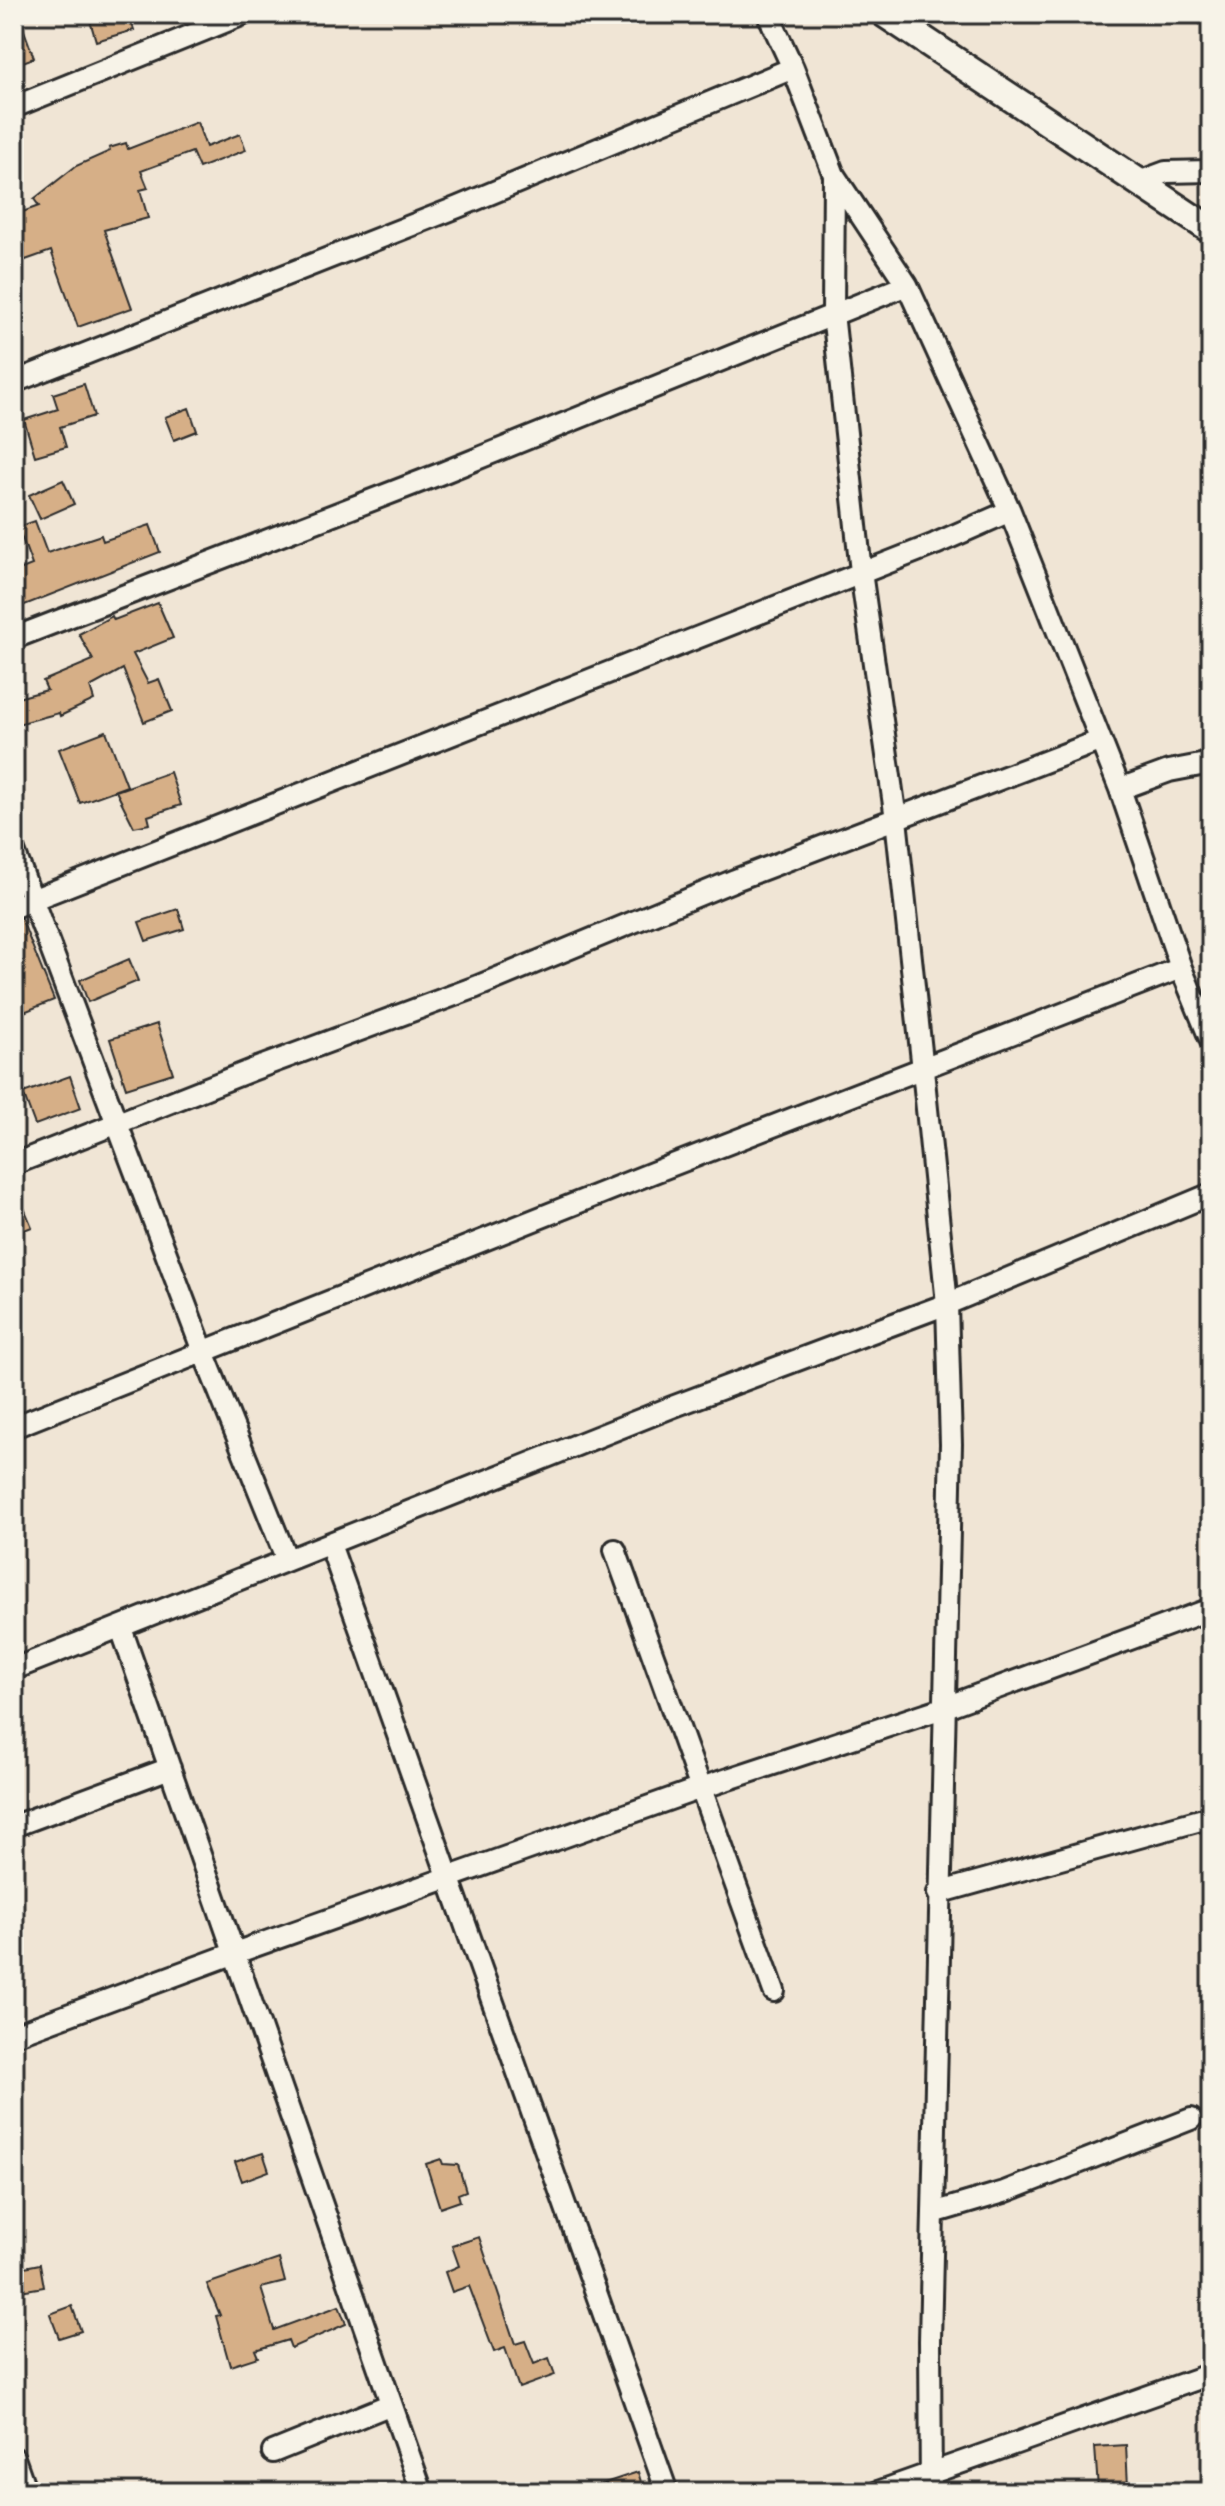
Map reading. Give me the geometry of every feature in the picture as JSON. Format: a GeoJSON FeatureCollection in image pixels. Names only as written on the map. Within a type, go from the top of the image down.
{"type":"FeatureCollection","features":[{"type":"Feature","properties":{"kind":"main road"},"geometry":{"type":"LineString","coordinates":[[885,14],[1211,230]]}},
{"type":"Feature","properties":{"kind":"street"},"geometry":{"type":"LineString","coordinates":[[14,107],[244,14]]}},
{"type":"Feature","properties":{"kind":"street"},"geometry":{"type":"LineString","coordinates":[[768,14],[793,68],[834,175],[907,285],[1010,511],[1120,789],[1181,968],[1209,1029]]}},
{"type":"Feature","properties":{"kind":"street"},"geometry":{"type":"LineString","coordinates":[[14,382],[458,207],[793,68]]}},
{"type":"Feature","properties":{"kind":"street"},"geometry":{"type":"LineString","coordinates":[[1139,182],[1166,172],[1211,171]]}},
{"type":"Feature","properties":{"kind":"street"},"geometry":{"type":"LineString","coordinates":[[834,175],[833,313],[861,572],[896,819],[947,1304],[951,1444],[938,1893],[931,2484]]}},
{"type":"Feature","properties":{"kind":"street"},"geometry":{"type":"LineString","coordinates":[[14,638],[437,475],[907,285]]}},
{"type":"Feature","properties":{"kind":"street"},"geometry":{"type":"LineString","coordinates":[[14,907],[1010,511]]}},
{"type":"Feature","properties":{"kind":"street"},"geometry":{"type":"LineString","coordinates":[[14,1164],[116,1122],[476,987],[1099,741]]}},
{"type":"Feature","properties":{"kind":"street"},"geometry":{"type":"LineString","coordinates":[[1120,789],[1169,771],[1211,763]]}},
{"type":"Feature","properties":{"kind":"street"},"geometry":{"type":"LineString","coordinates":[[14,851],[204,1354],[287,1560]]}},
{"type":"Feature","properties":{"kind":"street"},"geometry":{"type":"LineString","coordinates":[[14,1427],[204,1354],[637,1179],[1181,968]]}},
{"type":"Feature","properties":{"kind":"street"},"geometry":{"type":"LineString","coordinates":[[14,1669],[657,1413],[947,1304],[1211,1194]]}},
{"type":"Feature","properties":{"kind":"street"},"geometry":{"type":"LineString","coordinates":[[330,1544],[667,2492]]}},
{"type":"Feature","properties":{"kind":"street"},"geometry":{"type":"LineString","coordinates":[[615,1550],[774,1991]]}},
{"type":"Feature","properties":{"kind":"street"},"geometry":{"type":"LineString","coordinates":[[14,2035],[701,1788],[943,1708],[1211,1609]]}},
{"type":"Feature","properties":{"kind":"street"},"geometry":{"type":"LineString","coordinates":[[121,1628],[389,2405],[422,2492]]}},
{"type":"Feature","properties":{"kind":"street"},"geometry":{"type":"LineString","coordinates":[[14,1826],[170,1768]]}},
{"type":"Feature","properties":{"kind":"street"},"geometry":{"type":"LineString","coordinates":[[938,1893],[1211,1817]]}},
{"type":"Feature","properties":{"kind":"street"},"geometry":{"type":"LineString","coordinates":[[933,2213],[1004,2192],[1191,2119]]}},
{"type":"Feature","properties":{"kind":"street"},"geometry":{"type":"LineString","coordinates":[[878,2492],[931,2484],[1211,2374]]}},
{"type":"Feature","properties":{"kind":"street"},"geometry":{"type":"LineString","coordinates":[[273,2452],[389,2405]]}},
{"type":"Feature","properties":{"kind":"street"},"geometry":{"type":"LineString","coordinates":[[14,2458],[26,2492]]}},
{"type":"Feature","properties":{"kind":"building"},"geometry":{"type":"Polygon","coordinates":[[[14,14],[18,14],[34,58],[14,65],[14,14]]]}},
{"type":"Feature","properties":{"kind":"building"},"geometry":{"type":"Polygon","coordinates":[[[88,14],[129,14],[134,30],[96,41],[88,14]]]}},
{"type":"Feature","properties":{"kind":"building"},"geometry":{"type":"Polygon","coordinates":[[[197,122],[206,147],[240,134],[246,150],[199,168],[192,152],[141,171],[148,188],[140,190],[148,218],[104,230],[132,308],[78,327],[51,251],[14,264],[14,215],[39,206],[34,199],[76,166],[110,151],[109,148],[126,143],[128,149],[197,122]]]}},
{"type":"Feature","properties":{"kind":"building"},"geometry":{"type":"Polygon","coordinates":[[[84,384],[94,416],[60,427],[66,447],[35,456],[24,420],[58,409],[53,394],[84,384]]]}},
{"type":"Feature","properties":{"kind":"building"},"geometry":{"type":"Polygon","coordinates":[[[189,408],[197,431],[174,440],[165,417],[189,408]]]}},
{"type":"Feature","properties":{"kind":"building"},"geometry":{"type":"Polygon","coordinates":[[[63,480],[74,504],[40,519],[29,495],[63,480]]]}},
{"type":"Feature","properties":{"kind":"building"},"geometry":{"type":"Polygon","coordinates":[[[35,521],[47,553],[101,535],[103,541],[150,525],[160,552],[22,606],[14,586],[14,572],[32,565],[18,527],[35,521]]]}},
{"type":"Feature","properties":{"kind":"building"},"geometry":{"type":"Polygon","coordinates":[[[158,603],[173,638],[133,654],[148,683],[159,679],[172,711],[144,722],[123,669],[90,687],[94,700],[60,716],[59,713],[14,725],[14,699],[47,690],[43,681],[93,660],[79,634],[112,616],[114,620],[158,603]]]}},
{"type":"Feature","properties":{"kind":"building"},"geometry":{"type":"Polygon","coordinates":[[[106,731],[127,786],[80,803],[59,749],[106,731]]]}},
{"type":"Feature","properties":{"kind":"building"},"geometry":{"type":"Polygon","coordinates":[[[170,772],[181,805],[148,816],[150,824],[134,827],[116,791],[170,772]]]}},
{"type":"Feature","properties":{"kind":"building"},"geometry":{"type":"Polygon","coordinates":[[[178,909],[184,929],[146,941],[139,922],[178,909]]]}},
{"type":"Feature","properties":{"kind":"building"},"geometry":{"type":"Polygon","coordinates":[[[21,918],[54,1000],[14,1016],[14,920],[21,918]]]}},
{"type":"Feature","properties":{"kind":"building"},"geometry":{"type":"Polygon","coordinates":[[[129,959],[138,981],[88,1002],[80,980],[129,959]]]}},
{"type":"Feature","properties":{"kind":"building"},"geometry":{"type":"Polygon","coordinates":[[[157,1024],[173,1073],[126,1088],[110,1039],[157,1024]]]}},
{"type":"Feature","properties":{"kind":"building"},"geometry":{"type":"Polygon","coordinates":[[[70,1076],[81,1108],[35,1125],[23,1093],[70,1076]]]}},
{"type":"Feature","properties":{"kind":"building"},"geometry":{"type":"Polygon","coordinates":[[[14,1184],[32,1227],[14,1234],[14,1184]]]}},
{"type":"Feature","properties":{"kind":"building"},"geometry":{"type":"Polygon","coordinates":[[[263,2153],[269,2171],[242,2181],[235,2162],[263,2153]]]}},
{"type":"Feature","properties":{"kind":"building"},"geometry":{"type":"Polygon","coordinates":[[[441,2159],[443,2164],[458,2165],[466,2191],[458,2194],[460,2201],[440,2208],[426,2164],[441,2159]]]}},
{"type":"Feature","properties":{"kind":"building"},"geometry":{"type":"Polygon","coordinates":[[[479,2237],[515,2344],[525,2341],[534,2364],[549,2358],[555,2375],[519,2388],[505,2348],[494,2352],[469,2286],[452,2292],[445,2272],[459,2266],[452,2246],[479,2237]]]}},
{"type":"Feature","properties":{"kind":"building"},"geometry":{"type":"Polygon","coordinates":[[[279,2259],[285,2282],[261,2288],[274,2330],[339,2306],[346,2324],[291,2348],[288,2340],[255,2350],[258,2357],[230,2366],[216,2316],[220,2315],[207,2284],[279,2259]]]}},
{"type":"Feature","properties":{"kind":"building"},"geometry":{"type":"Polygon","coordinates":[[[40,2264],[44,2287],[14,2292],[14,2269],[40,2264]]]}},
{"type":"Feature","properties":{"kind":"building"},"geometry":{"type":"Polygon","coordinates":[[[72,2306],[81,2331],[59,2338],[50,2314],[72,2306]]]}},
{"type":"Feature","properties":{"kind":"building"},"geometry":{"type":"Polygon","coordinates":[[[1126,2445],[1128,2487],[1098,2489],[1095,2447],[1126,2445]]]}},
{"type":"Feature","properties":{"kind":"building"},"geometry":{"type":"Polygon","coordinates":[[[638,2472],[644,2492],[588,2492],[587,2489],[638,2472]]]}}]}
